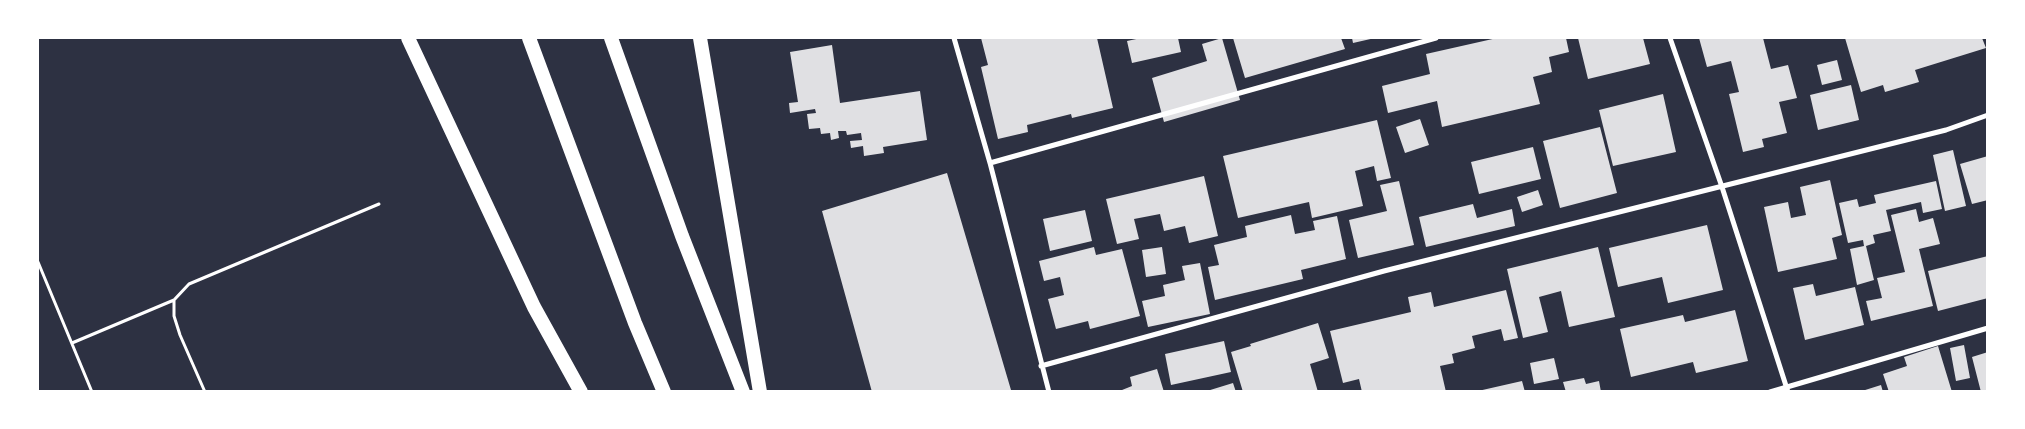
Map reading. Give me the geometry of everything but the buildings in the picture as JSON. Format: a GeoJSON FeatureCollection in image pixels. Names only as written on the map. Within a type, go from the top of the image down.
{"type":"FeatureCollection","features":[{"type":"Feature","properties":{"kind":"highway"},"geometry":{"type":"LineString","coordinates":[[408,38],[534,307],[581,392]]}},
{"type":"Feature","properties":{"kind":"highway"},"geometry":{"type":"LineString","coordinates":[[529,38],[635,323],[664,392]]}},
{"type":"Feature","properties":{"kind":"highway"},"geometry":{"type":"LineString","coordinates":[[611,38],[682,236],[743,392]]}},
{"type":"Feature","properties":{"kind":"highway"},"geometry":{"type":"LineString","coordinates":[[700,38],[760,392]]}},
{"type":"Feature","properties":{"kind":"street"},"geometry":{"type":"LineString","coordinates":[[954,38],[990,163],[1049,392]]}},
{"type":"Feature","properties":{"kind":"street"},"geometry":{"type":"LineString","coordinates":[[990,163],[1436,38]]}},
{"type":"Feature","properties":{"kind":"street"},"geometry":{"type":"LineString","coordinates":[[1670,38],[1722,187],[1787,390]]}},
{"type":"Feature","properties":{"kind":"street"},"geometry":{"type":"LineString","coordinates":[[1041,366],[1384,271],[1946,130],[1988,115]]}},
{"type":"Feature","properties":{"kind":"street"},"geometry":{"type":"LineString","coordinates":[[1770,392],[1787,390],[1988,328]]}},
{"type":"Feature","properties":{"kind":"path"},"geometry":{"type":"LineString","coordinates":[[72,343],[174,300],[189,284],[380,204]]}},
{"type":"Feature","properties":{"kind":"path"},"geometry":{"type":"LineString","coordinates":[[38,262],[92,392]]}},
{"type":"Feature","properties":{"kind":"path"},"geometry":{"type":"LineString","coordinates":[[174,300],[174,316],[180,335],[205,392]]}}]}
